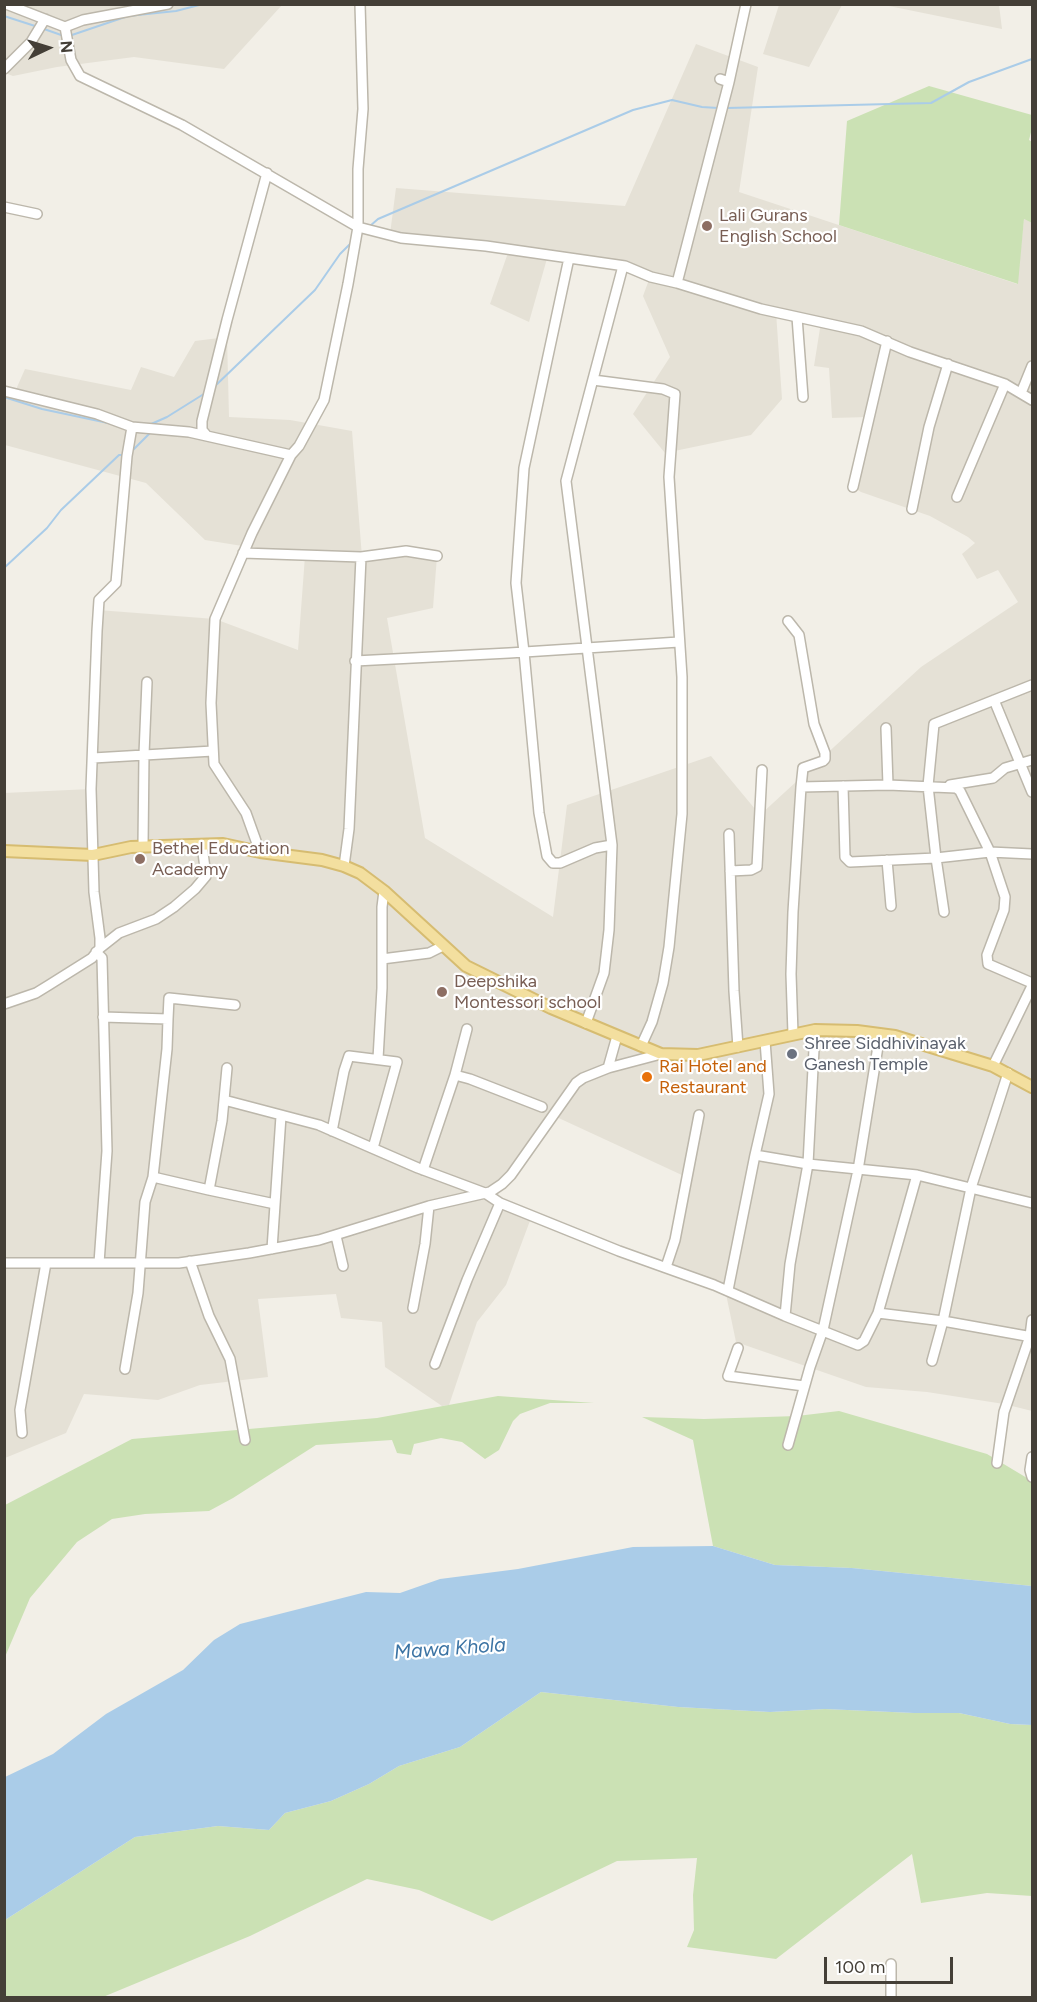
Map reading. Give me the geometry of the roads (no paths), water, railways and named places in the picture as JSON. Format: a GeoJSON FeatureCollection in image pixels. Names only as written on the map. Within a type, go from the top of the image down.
{"type":"FeatureCollection","features":[{"type":"Feature","properties":{"kind":"main road"},"geometry":{"type":"LineString","coordinates":[[4,851],[93,855],[130,847],[223,844],[260,852],[322,860],[360,873],[384,891],[466,966],[551,1008],[661,1054],[698,1055],[815,1030],[857,1031],[895,1036],[993,1066],[1032,1087]]}},
{"type":"Feature","properties":{"kind":"street"},"geometry":{"type":"LineString","coordinates":[[6,4],[65,27],[83,20],[168,4]]}},
{"type":"Feature","properties":{"kind":"street"},"geometry":{"type":"LineString","coordinates":[[260,852],[246,813],[213,764],[211,703],[214,619],[291,455],[299,446],[324,400],[358,227],[358,170],[363,109],[360,4]]}},
{"type":"Feature","properties":{"kind":"street"},"geometry":{"type":"LineString","coordinates":[[677,283],[721,108],[725,80],[746,4]]}},
{"type":"Feature","properties":{"kind":"street"},"geometry":{"type":"LineString","coordinates":[[4,69],[31,42],[45,19]]}},
{"type":"Feature","properties":{"kind":"street"},"geometry":{"type":"LineString","coordinates":[[65,27],[71,60],[80,76],[182,125],[358,227],[401,238],[486,246],[623,266],[651,277],[761,309],[861,331],[910,352],[1005,384],[1032,400]]}},
{"type":"Feature","properties":{"kind":"street"},"geometry":{"type":"LineString","coordinates":[[207,436],[202,430],[201,423],[226,320],[267,173]]}},
{"type":"Feature","properties":{"kind":"street"},"geometry":{"type":"LineString","coordinates":[[4,207],[37,214]]}},
{"type":"Feature","properties":{"kind":"street"},"geometry":{"type":"LineString","coordinates":[[568,258],[524,468],[516,583],[539,813],[547,856],[553,862],[560,863],[595,848],[612,845]]}},
{"type":"Feature","properties":{"kind":"street"},"geometry":{"type":"LineString","coordinates":[[586,1023],[604,973],[609,930],[612,845],[566,481],[623,266]]}},
{"type":"Feature","properties":{"kind":"street"},"geometry":{"type":"LineString","coordinates":[[797,317],[803,397]]}},
{"type":"Feature","properties":{"kind":"street"},"geometry":{"type":"LineString","coordinates":[[853,487],[886,341]]}},
{"type":"Feature","properties":{"kind":"street"},"geometry":{"type":"LineString","coordinates":[[912,509],[929,427],[948,364]]}},
{"type":"Feature","properties":{"kind":"street"},"geometry":{"type":"LineString","coordinates":[[1021,393],[1032,366]]}},
{"type":"Feature","properties":{"kind":"street"},"geometry":{"type":"LineString","coordinates":[[592,380],[663,389],[675,394],[669,477],[682,677],[682,814],[678,867],[663,983],[652,1022],[641,1046]]}},
{"type":"Feature","properties":{"kind":"street"},"geometry":{"type":"LineString","coordinates":[[957,497],[1005,384]]}},
{"type":"Feature","properties":{"kind":"street"},"geometry":{"type":"LineString","coordinates":[[4,391],[96,414],[132,427],[191,432],[291,455]]}},
{"type":"Feature","properties":{"kind":"street"},"geometry":{"type":"LineString","coordinates":[[191,432],[201,423]]}},
{"type":"Feature","properties":{"kind":"street"},"geometry":{"type":"LineString","coordinates":[[99,1263],[107,1151],[102,957],[98,950],[100,938],[94,892],[91,789],[94,695],[99,600],[117,583],[132,427]]}},
{"type":"Feature","properties":{"kind":"street"},"geometry":{"type":"LineString","coordinates":[[243,553],[361,557],[406,551],[436,556]]}},
{"type":"Feature","properties":{"kind":"street"},"geometry":{"type":"LineString","coordinates":[[344,866],[349,830],[361,557]]}},
{"type":"Feature","properties":{"kind":"street"},"geometry":{"type":"LineString","coordinates":[[788,621],[799,635],[814,724],[825,753],[823,761],[803,768],[793,912],[791,974],[793,1034]]}},
{"type":"Feature","properties":{"kind":"street"},"geometry":{"type":"LineString","coordinates":[[356,661],[679,642]]}},
{"type":"Feature","properties":{"kind":"street"},"geometry":{"type":"LineString","coordinates":[[143,846],[147,682]]}},
{"type":"Feature","properties":{"kind":"street"},"geometry":{"type":"LineString","coordinates":[[944,912],[928,786],[934,724],[1032,685]]}},
{"type":"Feature","properties":{"kind":"street"},"geometry":{"type":"LineString","coordinates":[[994,700],[1032,792]]}},
{"type":"Feature","properties":{"kind":"street"},"geometry":{"type":"LineString","coordinates":[[886,728],[888,785]]}},
{"type":"Feature","properties":{"kind":"street"},"geometry":{"type":"LineString","coordinates":[[93,758],[213,751]]}},
{"type":"Feature","properties":{"kind":"street"},"geometry":{"type":"LineString","coordinates":[[941,786],[993,778],[1005,768],[1032,760]]}},
{"type":"Feature","properties":{"kind":"street"},"geometry":{"type":"LineString","coordinates":[[730,871],[751,870],[757,867],[762,770]]}},
{"type":"Feature","properties":{"kind":"street"},"geometry":{"type":"LineString","coordinates":[[843,786],[847,860],[850,862],[936,858],[990,852],[1032,854]]}},
{"type":"Feature","properties":{"kind":"street"},"geometry":{"type":"LineString","coordinates":[[801,787],[941,786],[956,788],[960,791],[990,852],[1005,897],[1004,910],[987,960],[988,964],[1032,984],[993,1066]]}},
{"type":"Feature","properties":{"kind":"street"},"geometry":{"type":"LineString","coordinates":[[729,834],[738,1047]]}},
{"type":"Feature","properties":{"kind":"street"},"geometry":{"type":"LineString","coordinates":[[4,1004],[36,993],[92,958],[119,933],[156,919],[174,907],[206,876],[202,845]]}},
{"type":"Feature","properties":{"kind":"street"},"geometry":{"type":"LineString","coordinates":[[887,860],[891,906]]}},
{"type":"Feature","properties":{"kind":"street"},"geometry":{"type":"LineString","coordinates":[[378,1059],[384,891]]}},
{"type":"Feature","properties":{"kind":"street"},"geometry":{"type":"LineString","coordinates":[[382,959],[429,953],[443,946]]}},
{"type":"Feature","properties":{"kind":"street"},"geometry":{"type":"LineString","coordinates":[[125,1369],[138,1293],[145,1202],[153,1178],[167,1049],[170,998],[235,1005]]}},
{"type":"Feature","properties":{"kind":"street"},"geometry":{"type":"LineString","coordinates":[[104,1017],[168,1019]]}},
{"type":"Feature","properties":{"kind":"street"},"geometry":{"type":"LineString","coordinates":[[423,1170],[455,1075],[467,1029]]}},
{"type":"Feature","properties":{"kind":"street"},"geometry":{"type":"LineString","coordinates":[[785,1316],[790,1264],[808,1164],[815,1030]]}},
{"type":"Feature","properties":{"kind":"street"},"geometry":{"type":"LineString","coordinates":[[788,1445],[804,1386],[823,1330],[858,1170],[880,1034]]}},
{"type":"Feature","properties":{"kind":"street"},"geometry":{"type":"LineString","coordinates":[[608,1068],[617,1036]]}},
{"type":"Feature","properties":{"kind":"street"},"geometry":{"type":"LineString","coordinates":[[728,1290],[769,1094],[765,1041]]}},
{"type":"Feature","properties":{"kind":"street"},"geometry":{"type":"LineString","coordinates":[[4,1263],[190,1262],[336,1236],[429,1206],[495,1190],[511,1175],[576,1083],[608,1068],[661,1054]]}},
{"type":"Feature","properties":{"kind":"street"},"geometry":{"type":"LineString","coordinates":[[332,1131],[349,1056],[397,1062],[373,1148]]}},
{"type":"Feature","properties":{"kind":"street"},"geometry":{"type":"LineString","coordinates":[[209,1190],[227,1068]]}},
{"type":"Feature","properties":{"kind":"street"},"geometry":{"type":"LineString","coordinates":[[932,1361],[943,1321],[971,1188],[1008,1073]]}},
{"type":"Feature","properties":{"kind":"street"},"geometry":{"type":"LineString","coordinates":[[455,1075],[542,1107]]}},
{"type":"Feature","properties":{"kind":"street"},"geometry":{"type":"LineString","coordinates":[[224,1100],[319,1125],[423,1170],[484,1193],[500,1203],[619,1251],[728,1290],[858,1345],[864,1341],[878,1313],[917,1175]]}},
{"type":"Feature","properties":{"kind":"street"},"geometry":{"type":"LineString","coordinates":[[666,1267],[675,1240],[699,1115]]}},
{"type":"Feature","properties":{"kind":"street"},"geometry":{"type":"LineString","coordinates":[[272,1249],[282,1116]]}},
{"type":"Feature","properties":{"kind":"street"},"geometry":{"type":"LineString","coordinates":[[755,1155],[808,1164],[917,1175],[1032,1203]]}},
{"type":"Feature","properties":{"kind":"street"},"geometry":{"type":"LineString","coordinates":[[153,1178],[275,1204]]}},
{"type":"Feature","properties":{"kind":"street"},"geometry":{"type":"LineString","coordinates":[[435,1364],[466,1280],[500,1203]]}},
{"type":"Feature","properties":{"kind":"street"},"geometry":{"type":"LineString","coordinates":[[413,1308],[425,1244],[429,1206]]}},
{"type":"Feature","properties":{"kind":"street"},"geometry":{"type":"LineString","coordinates":[[336,1236],[343,1266]]}},
{"type":"Feature","properties":{"kind":"street"},"geometry":{"type":"LineString","coordinates":[[190,1262],[209,1316],[230,1359],[245,1440]]}},
{"type":"Feature","properties":{"kind":"street"},"geometry":{"type":"LineString","coordinates":[[22,1433],[20,1410],[46,1263]]}},
{"type":"Feature","properties":{"kind":"street"},"geometry":{"type":"LineString","coordinates":[[878,1313],[1031,1336]]}},
{"type":"Feature","properties":{"kind":"street"},"geometry":{"type":"LineString","coordinates":[[997,1463],[1004,1412],[1031,1336],[1032,1320]]}},
{"type":"Feature","properties":{"kind":"street"},"geometry":{"type":"LineString","coordinates":[[738,1348],[728,1376],[804,1386]]}},
{"type":"Feature","properties":{"kind":"street"},"geometry":{"type":"LineString","coordinates":[[1032,1457],[1030,1470],[1032,1477]]}},
{"type":"Feature","properties":{"kind":"street"},"geometry":{"type":"LineString","coordinates":[[891,1964],[891,1998]]}},
{"type":"Feature","properties":{"kind":"water","name":"Mawa Khola"},"geometry":{"type":"Polygon","coordinates":[[[713,1546],[775,1565],[852,1568],[1032,1586],[1032,1725],[1010,1724],[959,1713],[825,1709],[770,1712],[678,1707],[541,1692],[460,1747],[399,1766],[369,1784],[331,1801],[285,1813],[269,1830],[218,1826],[135,1837],[5,1920],[5,1777],[53,1754],[106,1714],[183,1670],[214,1640],[240,1624],[366,1592],[400,1593],[440,1579],[518,1569],[633,1547],[713,1546]]]}},
{"type":"Feature","properties":{"kind":"waterway"},"geometry":{"type":"LineString","coordinates":[[69,36],[128,16],[176,11],[203,4]]}},
{"type":"Feature","properties":{"kind":"waterway"},"geometry":{"type":"LineString","coordinates":[[4,16],[35,26]]}},
{"type":"Feature","properties":{"kind":"waterway"},"geometry":{"type":"LineString","coordinates":[[44,29],[64,36]]}},
{"type":"Feature","properties":{"kind":"waterway"},"geometry":{"type":"LineString","coordinates":[[727,108],[931,103],[969,82],[1032,59]]}},
{"type":"Feature","properties":{"kind":"waterway"},"geometry":{"type":"LineString","coordinates":[[370,226],[378,219],[633,110],[672,100],[718,108]]}},
{"type":"Feature","properties":{"kind":"waterway"},"geometry":{"type":"LineString","coordinates":[[214,387],[315,290],[340,254],[352,242]]}},
{"type":"Feature","properties":{"kind":"waterway"},"geometry":{"type":"LineString","coordinates":[[149,425],[167,417],[207,392]]}},
{"type":"Feature","properties":{"kind":"waterway"},"geometry":{"type":"LineString","coordinates":[[4,397],[42,409],[108,423]]}},
{"type":"Feature","properties":{"kind":"waterway"},"geometry":{"type":"LineString","coordinates":[[131,452],[152,431]]}},
{"type":"Feature","properties":{"kind":"waterway"},"geometry":{"type":"LineString","coordinates":[[4,568],[47,528],[61,510],[119,455],[123,455]]}},
{"type":"Feature","properties":{"kind":"place","name":"Lali Gurans English School"},"geometry":{"type":"Point","coordinates":[707,226]}},
{"type":"Feature","properties":{"kind":"place","name":"Bethel Education Academy"},"geometry":{"type":"Point","coordinates":[140,859]}},
{"type":"Feature","properties":{"kind":"place","name":"Deepshika Montessori school"},"geometry":{"type":"Point","coordinates":[442,992]}},
{"type":"Feature","properties":{"kind":"place","name":"Shree Siddhivinayak Ganesh Temple"},"geometry":{"type":"Point","coordinates":[792,1054]}},
{"type":"Feature","properties":{"kind":"place","name":"Rai Hotel and Restaurant"},"geometry":{"type":"Point","coordinates":[647,1077]}}]}
